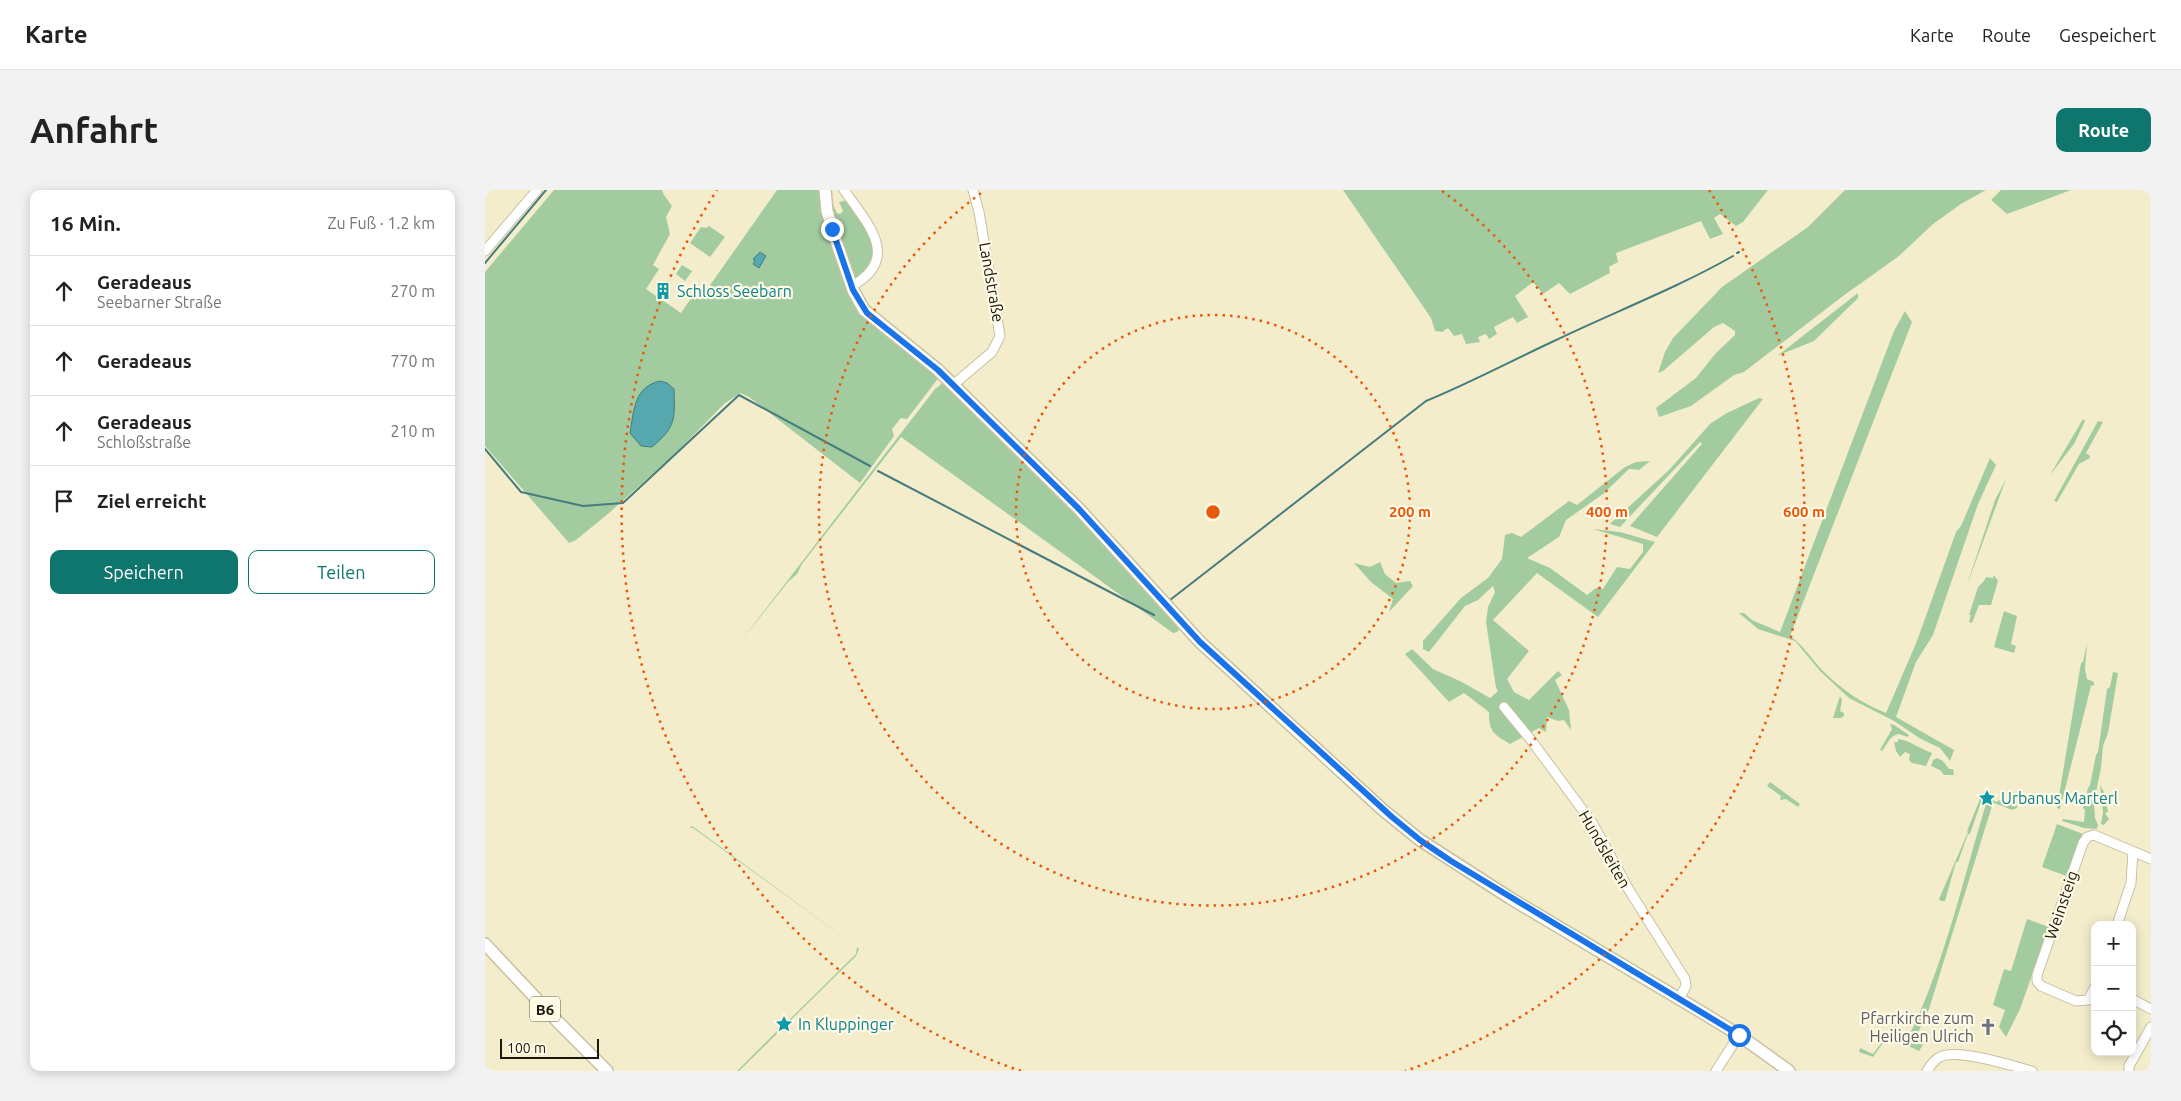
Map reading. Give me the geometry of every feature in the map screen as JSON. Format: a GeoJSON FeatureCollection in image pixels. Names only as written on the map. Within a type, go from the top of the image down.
{"type":"FeatureCollection","features":[{"type":"Feature","properties":{"kind":"main road"},"geometry":{"type":"LineString","coordinates":[[825,190],[830,223],[851,286],[867,313],[921,355],[953,385],[1079,509],[1200,642],[1400,825],[1439,854],[1510,898],[1739,1035],[1789,1071]]}},
{"type":"Feature","properties":{"kind":"main road","name":"B6"},"geometry":{"type":"LineString","coordinates":[[485,944],[607,1071]]}},
{"type":"Feature","properties":{"kind":"street"},"geometry":{"type":"LineString","coordinates":[[485,251],[537,190]]}},
{"type":"Feature","properties":{"kind":"street"},"geometry":{"type":"LineString","coordinates":[[844,190],[871,229],[878,248],[874,266],[862,280],[851,286]]}},
{"type":"Feature","properties":{"kind":"street","name":"Landstraße"},"geometry":{"type":"LineString","coordinates":[[953,385],[992,352],[1000,336],[979,212],[973,190]]}},
{"type":"Feature","properties":{"kind":"street","name":"Hundsleiten"},"geometry":{"type":"LineString","coordinates":[[1503,708],[1531,740],[1593,824],[1629,890],[1685,979],[1686,986],[1679,998]]}},
{"type":"Feature","properties":{"kind":"street","name":"Weinsteig"},"geometry":{"type":"LineString","coordinates":[[2091,994],[2087,1000],[2076,1002],[2041,986],[2037,981],[2037,975],[2083,843],[2087,837],[2094,834],[2133,852]]}},
{"type":"Feature","properties":{"kind":"street"},"geometry":{"type":"LineString","coordinates":[[2118,921],[2131,883],[2133,852],[2151,859]]}},
{"type":"Feature","properties":{"kind":"street"},"geometry":{"type":"LineString","coordinates":[[2136,1001],[2151,1009]]}},
{"type":"Feature","properties":{"kind":"street"},"geometry":{"type":"LineString","coordinates":[[2129,1071],[2129,1066],[2151,1027]]}},
{"type":"Feature","properties":{"kind":"street"},"geometry":{"type":"LineString","coordinates":[[1716,1071],[1739,1035]]}},
{"type":"Feature","properties":{"kind":"street"},"geometry":{"type":"LineString","coordinates":[[1927,1071],[1939,1057],[1954,1054],[1975,1057],[2032,1071]]}},
{"type":"Feature","properties":{"kind":"green space"},"geometry":{"type":"Polygon","coordinates":[[[554,190],[662,190],[672,206],[666,217],[670,234],[653,265],[659,269],[646,289],[681,313],[694,294],[701,298],[777,190],[820,190],[822,211],[850,293],[940,376],[907,419],[901,418],[892,429],[894,436],[860,483],[749,397],[740,393],[724,404],[677,452],[609,513],[576,540],[569,543],[485,446],[485,272],[554,190]]]}},
{"type":"Feature","properties":{"kind":"green space"},"geometry":{"type":"Polygon","coordinates":[[[1343,190],[1768,190],[1743,222],[1736,226],[1720,214],[1714,218],[1723,234],[1710,239],[1701,221],[1616,253],[1618,262],[1609,267],[1610,273],[1570,294],[1559,283],[1543,294],[1533,282],[1515,296],[1528,317],[1517,323],[1513,317],[1494,327],[1497,334],[1489,339],[1486,334],[1478,337],[1480,342],[1466,344],[1462,334],[1454,336],[1448,328],[1442,332],[1435,331],[1431,318],[1343,190]]]}},
{"type":"Feature","properties":{"kind":"green space"},"geometry":{"type":"Polygon","coordinates":[[[1845,190],[1986,190],[1961,204],[1933,224],[1899,256],[1843,296],[1744,372],[1734,375],[1691,406],[1659,417],[1656,408],[1696,378],[1715,354],[1735,335],[1735,331],[1723,323],[1714,327],[1663,371],[1658,373],[1665,352],[1673,338],[1722,287],[1808,227],[1845,190]]]}},
{"type":"Feature","properties":{"kind":"green space"},"geometry":{"type":"Polygon","coordinates":[[[2001,190],[2071,190],[2007,214],[1991,200],[2001,190]]]}},
{"type":"Feature","properties":{"kind":"green space"},"geometry":{"type":"Polygon","coordinates":[[[848,200],[868,231],[874,250],[872,259],[866,268],[855,278],[831,206],[833,205],[837,213],[840,214],[843,211],[839,202],[848,200]]]}},
{"type":"Feature","properties":{"kind":"green space"},"geometry":{"type":"Polygon","coordinates":[[[709,226],[725,237],[710,257],[690,243],[701,227],[706,228],[709,226]]]}},
{"type":"Feature","properties":{"kind":"green space"},"geometry":{"type":"Polygon","coordinates":[[[682,265],[692,271],[685,281],[676,274],[682,265]]]}},
{"type":"Feature","properties":{"kind":"green space"},"geometry":{"type":"Polygon","coordinates":[[[1858,293],[1858,298],[1814,341],[1777,356],[1858,293]]]}},
{"type":"Feature","properties":{"kind":"green space"},"geometry":{"type":"Polygon","coordinates":[[[1905,311],[1912,322],[1790,636],[1799,643],[1822,670],[1837,683],[1860,700],[1886,713],[1917,641],[1956,532],[1961,526],[1990,458],[1996,465],[1978,504],[1933,635],[1916,662],[1896,717],[1954,750],[1950,761],[1940,748],[1921,739],[1894,721],[1849,698],[1820,671],[1795,641],[1758,629],[1739,613],[1744,613],[1752,620],[1780,632],[1894,331],[1905,311]]]}},
{"type":"Feature","properties":{"kind":"green space"},"geometry":{"type":"Polygon","coordinates":[[[944,382],[1085,520],[1177,624],[1179,630],[1177,632],[1173,633],[901,437],[802,564],[797,574],[788,582],[741,641],[935,389],[944,382]]]}},
{"type":"Feature","properties":{"kind":"green space"},"geometry":{"type":"Polygon","coordinates":[[[1759,398],[1763,399],[1657,537],[1630,526],[1702,444],[1700,442],[1620,527],[1610,524],[1669,470],[1711,423],[1759,398]]]}},
{"type":"Feature","properties":{"kind":"green space"},"geometry":{"type":"Polygon","coordinates":[[[2083,419],[2085,421],[2074,444],[2050,475],[2083,419]]]}},
{"type":"Feature","properties":{"kind":"green space"},"geometry":{"type":"Polygon","coordinates":[[[2098,421],[2103,422],[2086,453],[2090,458],[2079,464],[2057,502],[2054,501],[2098,421]]]}},
{"type":"Feature","properties":{"kind":"green space"},"geometry":{"type":"Polygon","coordinates":[[[1650,461],[1639,470],[1629,469],[1603,494],[1566,520],[1559,537],[1527,558],[1550,568],[1587,595],[1596,588],[1603,589],[1617,567],[1630,569],[1643,552],[1643,544],[1593,529],[1620,532],[1655,542],[1598,617],[1537,573],[1493,620],[1529,651],[1507,679],[1514,692],[1529,700],[1558,671],[1562,675],[1555,680],[1569,710],[1571,730],[1564,720],[1558,721],[1547,717],[1546,732],[1539,728],[1510,744],[1491,729],[1489,712],[1464,693],[1449,702],[1405,654],[1412,649],[1433,669],[1462,682],[1490,698],[1498,691],[1486,622],[1488,607],[1495,592],[1493,586],[1478,600],[1465,606],[1429,652],[1423,649],[1423,641],[1461,598],[1488,578],[1502,559],[1505,535],[1512,533],[1521,537],[1569,501],[1577,505],[1625,467],[1636,462],[1650,461]]]}},
{"type":"Feature","properties":{"kind":"green space"},"geometry":{"type":"Polygon","coordinates":[[[2006,479],[1966,588],[1995,500],[2006,479]]]}},
{"type":"Feature","properties":{"kind":"green space"},"geometry":{"type":"Polygon","coordinates":[[[1380,562],[1385,574],[1396,583],[1410,581],[1413,586],[1389,612],[1393,599],[1371,582],[1354,563],[1370,567],[1380,562]]]}},
{"type":"Feature","properties":{"kind":"green space"},"geometry":{"type":"Polygon","coordinates":[[[1994,575],[1998,581],[1991,605],[1979,605],[1972,623],[1969,622],[1971,615],[1969,615],[1978,587],[1986,577],[1993,578],[1994,575]]]}},
{"type":"Feature","properties":{"kind":"green space"},"geometry":{"type":"Polygon","coordinates":[[[2004,611],[2017,616],[2011,644],[2016,646],[2014,653],[1994,647],[2004,611]]]}},
{"type":"Feature","properties":{"kind":"green space"},"geometry":{"type":"Polygon","coordinates":[[[2087,643],[2085,669],[2087,679],[2094,682],[2094,685],[2091,686],[2060,809],[2057,808],[2081,663],[2083,662],[2087,643]]]}},
{"type":"Feature","properties":{"kind":"green space"},"geometry":{"type":"Polygon","coordinates":[[[2113,672],[2118,673],[2094,802],[2095,818],[2098,825],[2097,829],[2084,828],[2062,821],[2063,819],[2084,822],[2085,810],[2083,808],[2098,752],[2107,689],[2110,687],[2113,672]]]}},
{"type":"Feature","properties":{"kind":"green space"},"geometry":{"type":"Polygon","coordinates":[[[1840,696],[1842,700],[1840,711],[1844,713],[1844,716],[1833,718],[1840,696]]]}},
{"type":"Feature","properties":{"kind":"green space"},"geometry":{"type":"Polygon","coordinates":[[[1890,724],[1909,735],[1908,737],[1895,735],[1882,751],[1880,750],[1892,729],[1890,724]]]}},
{"type":"Feature","properties":{"kind":"green space"},"geometry":{"type":"Polygon","coordinates":[[[1898,739],[1932,753],[1926,766],[1912,763],[1909,760],[1910,754],[1905,752],[1900,757],[1894,742],[1898,742],[1898,739]]]}},
{"type":"Feature","properties":{"kind":"green space"},"geometry":{"type":"Polygon","coordinates":[[[1937,758],[1943,761],[1949,769],[1953,769],[1954,775],[1944,775],[1940,770],[1931,766],[1933,760],[1937,758]]]}},
{"type":"Feature","properties":{"kind":"green space"},"geometry":{"type":"Polygon","coordinates":[[[1770,782],[1800,804],[1798,807],[1786,799],[1780,800],[1781,796],[1767,786],[1770,782]]]}},
{"type":"Feature","properties":{"kind":"green space"},"geometry":{"type":"Polygon","coordinates":[[[2100,785],[2104,792],[2108,812],[2105,813],[2109,819],[2104,825],[2101,824],[2103,812],[2100,785]]]}},
{"type":"Feature","properties":{"kind":"green space"},"geometry":{"type":"Polygon","coordinates":[[[1976,794],[1992,806],[1929,1009],[1915,1039],[1924,1043],[1919,1051],[1888,1036],[1873,1057],[1859,1052],[1860,1048],[1873,1054],[1897,1023],[1893,1032],[1907,1040],[1920,1012],[1942,954],[1986,804],[1981,802],[1970,834],[1968,834],[1958,862],[1956,862],[1945,901],[1941,901],[1939,899],[1980,799],[1976,794]]]}},
{"type":"Feature","properties":{"kind":"green space"},"geometry":{"type":"Polygon","coordinates":[[[1990,798],[1996,802],[2002,799],[2004,804],[2009,805],[2012,799],[2018,798],[2021,803],[2017,804],[2017,808],[2012,810],[1987,800],[1990,798]]]}},
{"type":"Feature","properties":{"kind":"green space"},"geometry":{"type":"Polygon","coordinates":[[[2057,824],[2083,834],[2069,877],[2042,867],[2057,824]]]}},
{"type":"Feature","properties":{"kind":"green space"},"geometry":{"type":"Polygon","coordinates":[[[692,826],[857,947],[693,828],[690,828],[536,981],[692,826]]]}},
{"type":"Feature","properties":{"kind":"green space"},"geometry":{"type":"Polygon","coordinates":[[[2027,919],[2049,927],[2020,1009],[2006,1037],[1999,1027],[2005,1010],[1993,1005],[2004,969],[2011,971],[2027,919]]]}},
{"type":"Feature","properties":{"kind":"green space"},"geometry":{"type":"Polygon","coordinates":[[[857,947],[859,949],[856,956],[737,1071],[781,1027],[783,1022],[789,1020],[856,954],[857,947]]]}},
{"type":"Feature","properties":{"kind":"water"},"geometry":{"type":"Polygon","coordinates":[[[760,252],[766,256],[759,268],[753,264],[755,260],[753,259],[760,252]]]}},
{"type":"Feature","properties":{"kind":"water"},"geometry":{"type":"Polygon","coordinates":[[[660,381],[667,383],[674,389],[674,415],[672,422],[666,434],[652,447],[641,446],[630,433],[634,408],[645,388],[660,381]]]}},
{"type":"Feature","properties":{"kind":"waterway"},"geometry":{"type":"LineString","coordinates":[[485,263],[546,190]]}},
{"type":"Feature","properties":{"kind":"waterway"},"geometry":{"type":"LineString","coordinates":[[1170,600],[1426,401],[1667,290],[1733,256]]}},
{"type":"Feature","properties":{"kind":"waterway"},"geometry":{"type":"LineString","coordinates":[[485,449],[521,492],[583,506],[623,503],[739,395],[870,466]]}},
{"type":"Feature","properties":{"kind":"waterway"},"geometry":{"type":"LineString","coordinates":[[878,471],[1154,615]]}},
{"type":"Feature","properties":{"kind":"place","name":"Schloss Seebarn"},"geometry":{"type":"Point","coordinates":[663,291]}},
{"type":"Feature","properties":{"kind":"place","name":"Urbanus Marterl"},"geometry":{"type":"Point","coordinates":[1987,798]}},
{"type":"Feature","properties":{"kind":"place","name":"In Kluppinger"},"geometry":{"type":"Point","coordinates":[784,1024]}},
{"type":"Feature","properties":{"kind":"place","name":"Pfarrkirche zum Heiligen Ulrich"},"geometry":{"type":"Point","coordinates":[1988,1027]}},
{"type":"Feature","properties":{"kind":"route"},"geometry":{"type":"LineString","coordinates":[[832,229],[853,290],[867,313],[938,370],[1079,509],[1200,642],[1383,810],[1430,848],[1739,1035]]}}]}
